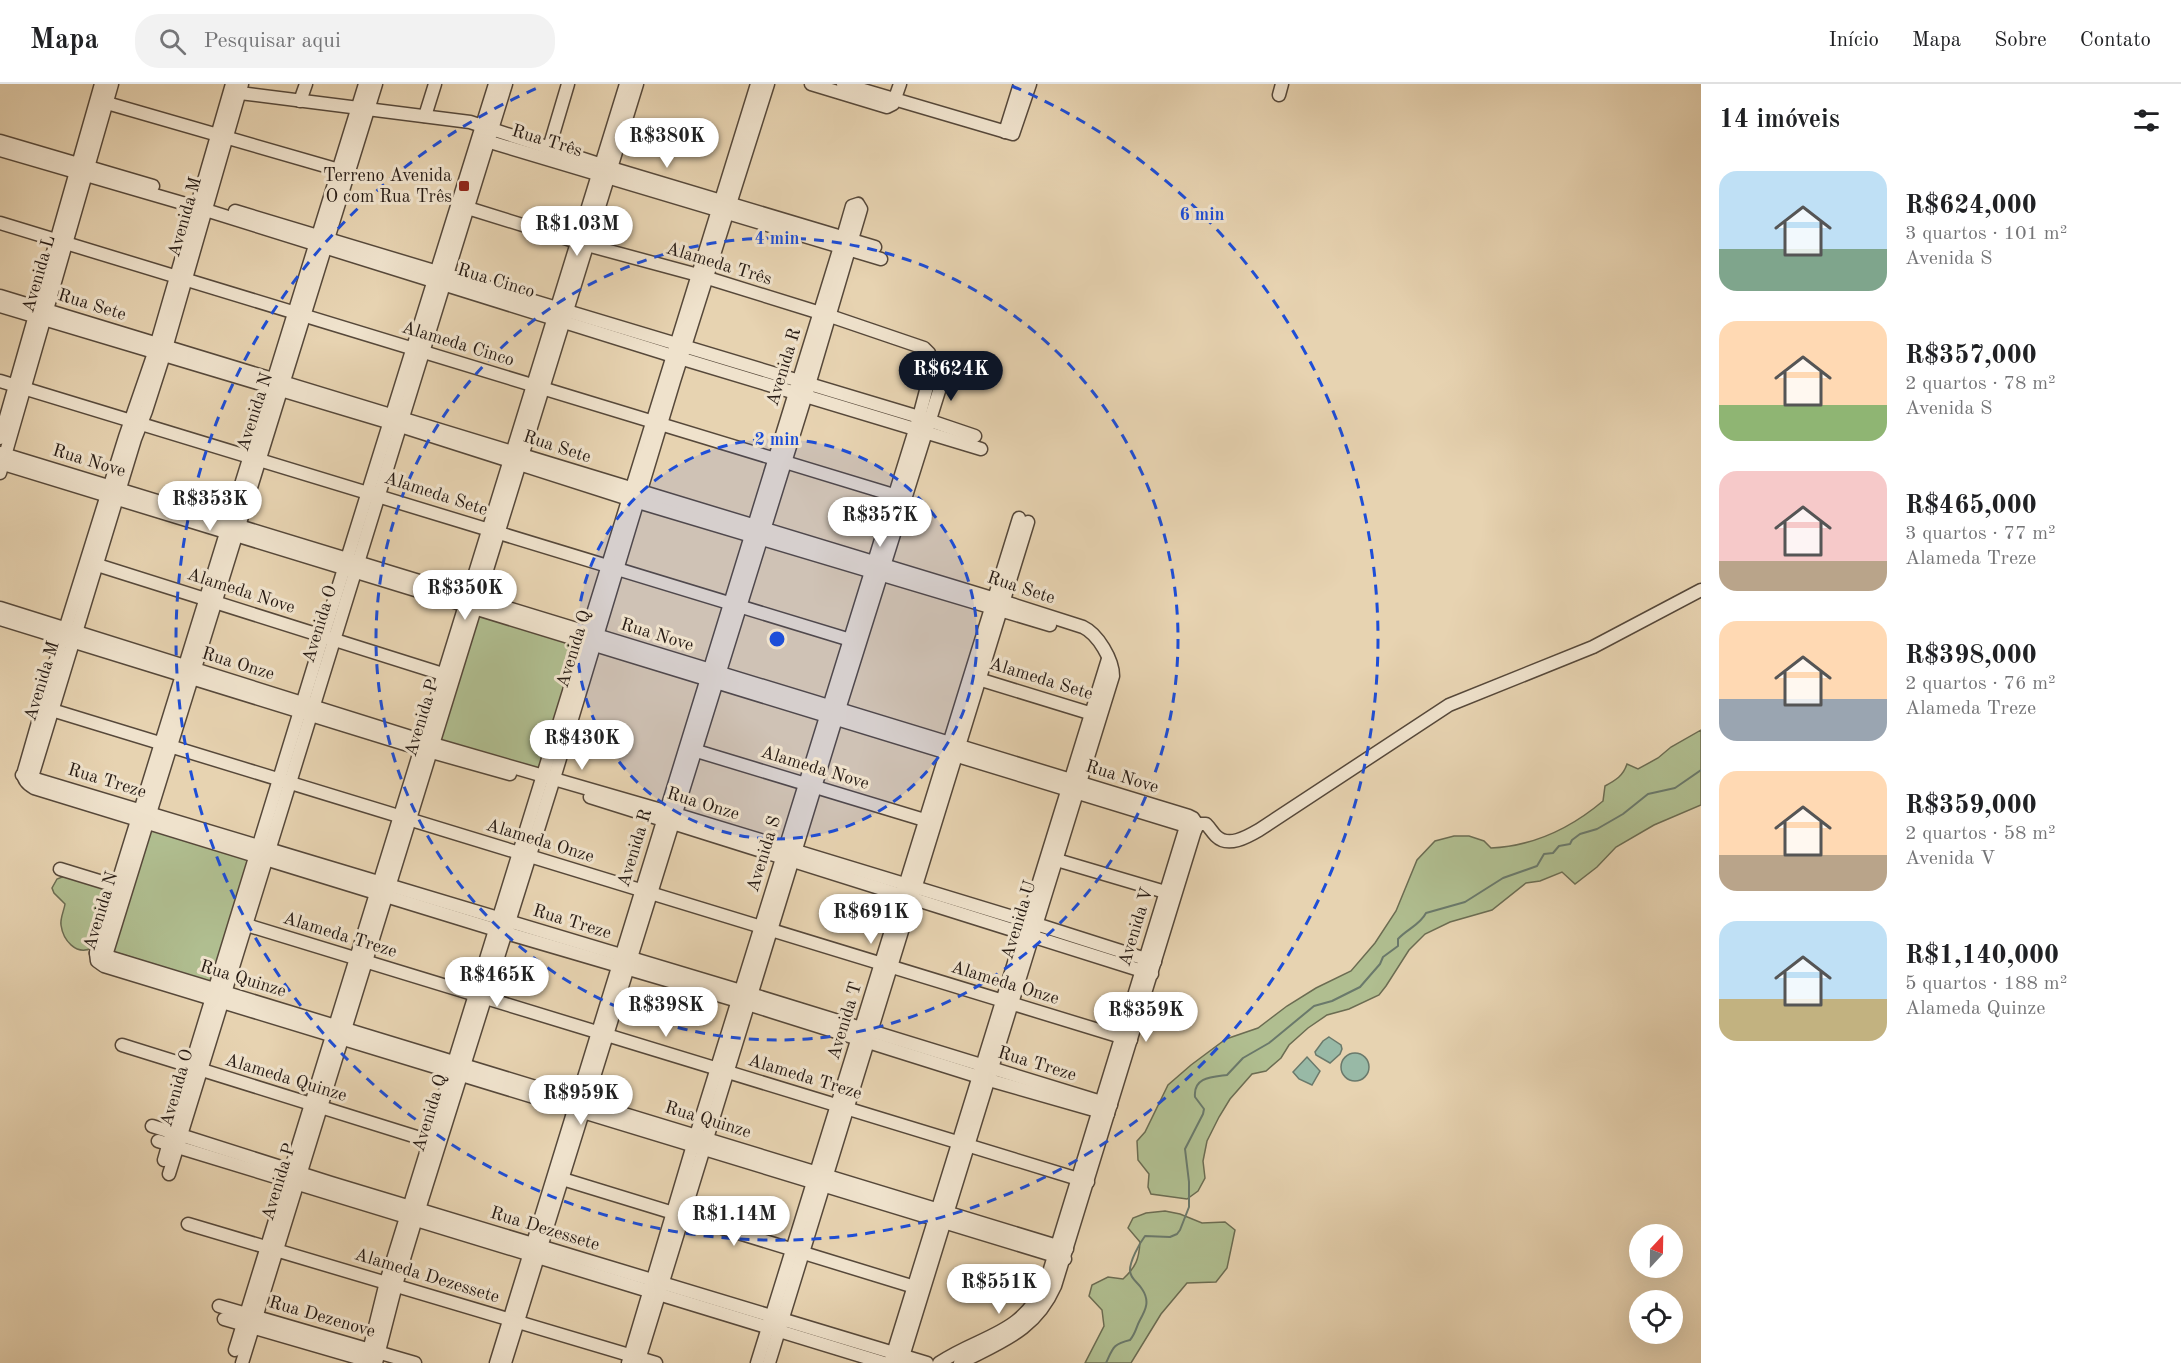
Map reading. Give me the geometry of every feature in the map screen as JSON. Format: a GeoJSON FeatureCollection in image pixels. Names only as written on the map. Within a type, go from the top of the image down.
{"type":"FeatureCollection","features":[{"type":"Feature","properties":{"kind":"street","name":"Avenida L"},"geometry":{"type":"LineString","coordinates":[[101,84],[102,101]]}},
{"type":"Feature","properties":{"kind":"street","name":"Avenida L"},"geometry":{"type":"LineString","coordinates":[[2,462],[20,387],[102,101],[112,84]]}},
{"type":"Feature","properties":{"kind":"street"},"geometry":{"type":"LineString","coordinates":[[300,101],[306,84]]}},
{"type":"Feature","properties":{"kind":"street","name":"Avenida N"},"geometry":{"type":"LineString","coordinates":[[363,109],[365,84]]}},
{"type":"Feature","properties":{"kind":"street","name":"Avenida N"},"geometry":{"type":"LineString","coordinates":[[102,959],[121,887],[363,109],[376,84]]}},
{"type":"Feature","properties":{"kind":"street"},"geometry":{"type":"LineString","coordinates":[[425,116],[435,84]]}},
{"type":"Feature","properties":{"kind":"street","name":"Avenida O"},"geometry":{"type":"LineString","coordinates":[[164,1160],[242,923],[463,206],[485,134],[495,84]]}},
{"type":"Feature","properties":{"kind":"street","name":"Avenida O"},"geometry":{"type":"LineString","coordinates":[[485,134],[506,84]]}},
{"type":"Feature","properties":{"kind":"street"},"geometry":{"type":"LineString","coordinates":[[549,148],[568,84]]}},
{"type":"Feature","properties":{"kind":"street","name":"Avenida P"},"geometry":{"type":"LineString","coordinates":[[242,1363],[249,1321],[583,243],[626,84]]}},
{"type":"Feature","properties":{"kind":"street","name":"Avenida P"},"geometry":{"type":"LineString","coordinates":[[604,171],[637,84]]}},
{"type":"Feature","properties":{"kind":"street","name":"Avenida Q"},"geometry":{"type":"LineString","coordinates":[[725,208],[757,84]]}},
{"type":"Feature","properties":{"kind":"street","name":"Avenida Q"},"geometry":{"type":"LineString","coordinates":[[373,1359],[391,1284],[702,276],[768,84]]}},
{"type":"Feature","properties":{"kind":"street"},"geometry":{"type":"LineString","coordinates":[[810,84],[1010,132]]}},
{"type":"Feature","properties":{"kind":"street"},"geometry":{"type":"LineString","coordinates":[[843,84],[889,102]]}},
{"type":"Feature","properties":{"kind":"street"},"geometry":{"type":"LineString","coordinates":[[889,102],[890,84]]}},
{"type":"Feature","properties":{"kind":"street"},"geometry":{"type":"LineString","coordinates":[[889,102],[900,84]]}},
{"type":"Feature","properties":{"kind":"street"},"geometry":{"type":"LineString","coordinates":[[1010,132],[1020,84]]}},
{"type":"Feature","properties":{"kind":"street"},"geometry":{"type":"LineString","coordinates":[[1010,132],[1030,84]]}},
{"type":"Feature","properties":{"kind":"street"},"geometry":{"type":"LineString","coordinates":[[238,87],[300,101],[458,120],[485,134]]}},
{"type":"Feature","properties":{"kind":"street","name":"Avenida M"},"geometry":{"type":"LineString","coordinates":[[28,779],[69,635],[160,350],[238,87]]}},
{"type":"Feature","properties":{"kind":"street"},"geometry":{"type":"LineString","coordinates":[[102,101],[344,171]]}},
{"type":"Feature","properties":{"kind":"street","name":"Rua Três"},"geometry":{"type":"LineString","coordinates":[[485,134],[549,148],[604,171]]}},
{"type":"Feature","properties":{"kind":"street","name":"Rua Três"},"geometry":{"type":"LineString","coordinates":[[485,134],[878,253]]}},
{"type":"Feature","properties":{"kind":"street","name":"Rua Cinco"},"geometry":{"type":"LineString","coordinates":[[0,141],[82,170]]}},
{"type":"Feature","properties":{"kind":"street","name":"Rua Cinco"},"geometry":{"type":"LineString","coordinates":[[0,150],[82,170],[202,205],[922,424],[975,436]]}},
{"type":"Feature","properties":{"kind":"street","name":"Alameda Três"},"geometry":{"type":"LineString","coordinates":[[463,206],[825,314],[924,348],[931,356]]}},
{"type":"Feature","properties":{"kind":"street","name":"Avenida R"},"geometry":{"type":"LineString","coordinates":[[496,1363],[513,1320],[857,208]]}},
{"type":"Feature","properties":{"kind":"street","name":"Alameda Cinco"},"geometry":{"type":"LineString","coordinates":[[0,223],[900,497]]}},
{"type":"Feature","properties":{"kind":"street","name":"Rua Sete"},"geometry":{"type":"LineString","coordinates":[[0,296],[41,313],[160,350],[999,604],[1099,643]]}},
{"type":"Feature","properties":{"kind":"street","name":"Rua Sete"},"geometry":{"type":"LineString","coordinates":[[0,306],[41,313]]}},
{"type":"Feature","properties":{"kind":"street","name":"Avenida S"},"geometry":{"type":"LineString","coordinates":[[634,1360],[922,424],[933,364],[931,356]]}},
{"type":"Feature","properties":{"kind":"street","name":"Avenida S"},"geometry":{"type":"LineString","coordinates":[[922,424],[944,375]]}},
{"type":"Feature","properties":{"kind":"street","name":"Alameda Sete"},"geometry":{"type":"LineString","coordinates":[[0,381],[374,493],[855,642]]}},
{"type":"Feature","properties":{"kind":"street","name":"Avenida L"},"geometry":{"type":"LineString","coordinates":[[0,438],[20,387]]}},
{"type":"Feature","properties":{"kind":"street","name":"Rua Cinco"},"geometry":{"type":"LineString","coordinates":[[922,424],[981,449]]}},
{"type":"Feature","properties":{"kind":"street","name":"Rua Nove"},"geometry":{"type":"LineString","coordinates":[[2,462],[232,528],[1192,824],[1206,824],[1222,840],[1229,842],[1259,830],[1449,705],[1593,647],[1701,590]]}},
{"type":"Feature","properties":{"kind":"street","name":"Avenida T"},"geometry":{"type":"LineString","coordinates":[[758,1363],[775,1323],[798,1251],[1024,520]]}},
{"type":"Feature","properties":{"kind":"street","name":"Alameda Nove"},"geometry":{"type":"LineString","coordinates":[[92,563],[448,675]]}},
{"type":"Feature","properties":{"kind":"street","name":"Rua Onze"},"geometry":{"type":"LineString","coordinates":[[0,608],[69,635],[427,746],[548,780],[1148,966]]}},
{"type":"Feature","properties":{"kind":"street","name":"Rua Onze"},"geometry":{"type":"LineString","coordinates":[[0,619],[69,635]]}},
{"type":"Feature","properties":{"kind":"street","name":"Avenida U"},"geometry":{"type":"LineString","coordinates":[[897,1359],[1096,715],[1113,676],[1113,669],[1099,643]]}},
{"type":"Feature","properties":{"kind":"street","name":"Alameda Sete"},"geometry":{"type":"LineString","coordinates":[[976,678],[1096,715]]}},
{"type":"Feature","properties":{"kind":"street","name":"Alameda Onze"},"geometry":{"type":"LineString","coordinates":[[47,708],[1126,1038]]}},
{"type":"Feature","properties":{"kind":"street","name":"Alameda Nove"},"geometry":{"type":"LineString","coordinates":[[691,749],[931,822]]}},
{"type":"Feature","properties":{"kind":"street","name":"Rua Treze"},"geometry":{"type":"LineString","coordinates":[[28,779],[263,853],[1105,1108]]}},
{"type":"Feature","properties":{"kind":"street","name":"Avenida V"},"geometry":{"type":"LineString","coordinates":[[1061,1252],[1192,824]]}},
{"type":"Feature","properties":{"kind":"street"},"geometry":{"type":"LineString","coordinates":[[1052,858],[1171,894]]}},
{"type":"Feature","properties":{"kind":"street"},"geometry":{"type":"LineString","coordinates":[[60,869],[121,887]]}},
{"type":"Feature","properties":{"kind":"street","name":"Alameda Treze"},"geometry":{"type":"LineString","coordinates":[[242,923],[480,998],[1083,1181]]}},
{"type":"Feature","properties":{"kind":"street","name":"Rua Quinze"},"geometry":{"type":"LineString","coordinates":[[102,959],[1061,1252]]}},
{"type":"Feature","properties":{"kind":"street","name":"Alameda Quinze"},"geometry":{"type":"LineString","coordinates":[[122,1045],[435,1142]]}},
{"type":"Feature","properties":{"kind":"street","name":"Rua Dezessete"},"geometry":{"type":"LineString","coordinates":[[152,1126],[172,1140],[775,1323],[897,1359],[927,1363]]}},
{"type":"Feature","properties":{"kind":"street","name":"Avenida O"},"geometry":{"type":"LineString","coordinates":[[170,1174],[172,1140]]}},
{"type":"Feature","properties":{"kind":"street"},"geometry":{"type":"LineString","coordinates":[[557,1178],[919,1288]]}},
{"type":"Feature","properties":{"kind":"street","name":"Alameda Dezessete"},"geometry":{"type":"LineString","coordinates":[[188,1224],[513,1320],[634,1360],[656,1363]]}},
{"type":"Feature","properties":{"kind":"street"},"geometry":{"type":"LineString","coordinates":[[939,1363],[1018,1321],[1039,1296],[1061,1252]]}},
{"type":"Feature","properties":{"kind":"street"},"geometry":{"type":"LineString","coordinates":[[960,1363],[1016,1335],[1030,1324],[1052,1294],[1061,1252]]}},
{"type":"Feature","properties":{"kind":"street","name":"Rua Dezenove"},"geometry":{"type":"LineString","coordinates":[[219,1306],[249,1321],[373,1359],[415,1363]]}},
{"type":"Feature","properties":{"kind":"street","name":"Rua Dezenove"},"geometry":{"type":"LineString","coordinates":[[224,1319],[249,1321]]}},
{"type":"Feature","properties":{"kind":"street","name":"Avenida R"},"geometry":{"type":"LineString","coordinates":[[505,1363],[513,1320]]}},
{"type":"Feature","properties":{"kind":"street","name":"Avenida P"},"geometry":{"type":"LineString","coordinates":[[235,1350],[249,1321]]}},
{"type":"Feature","properties":{"kind":"street","name":"Avenida T"},"geometry":{"type":"LineString","coordinates":[[769,1363],[775,1323]]}},
{"type":"Feature","properties":{"kind":"street","name":"Rua Dezessete"},"geometry":{"type":"LineString","coordinates":[[775,1323],[884,1363]]}},
{"type":"Feature","properties":{"kind":"shaded area"},"geometry":{"type":"Polygon","coordinates":[[[475,610],[583,644],[543,773],[435,743],[475,610]]]}},
{"type":"Feature","properties":{"kind":"shaded area"},"geometry":{"type":"Polygon","coordinates":[[[1701,730],[1701,805],[1654,825],[1616,847],[1597,867],[1575,884],[1562,872],[1540,881],[1526,883],[1492,910],[1450,922],[1425,934],[1409,950],[1379,995],[1349,1009],[1327,1015],[1289,1045],[1281,1058],[1266,1071],[1252,1074],[1230,1099],[1207,1141],[1203,1161],[1205,1178],[1198,1191],[1187,1199],[1151,1194],[1148,1187],[1149,1174],[1138,1160],[1137,1141],[1145,1132],[1168,1085],[1226,1039],[1258,1028],[1316,988],[1351,971],[1375,943],[1396,911],[1417,860],[1435,841],[1454,836],[1469,836],[1484,841],[1491,848],[1522,844],[1551,834],[1591,811],[1603,801],[1605,786],[1619,777],[1627,764],[1638,769],[1701,730]]]}},
{"type":"Feature","properties":{"kind":"shaded area"},"geometry":{"type":"Polygon","coordinates":[[[152,827],[250,858],[214,983],[111,951],[129,890],[152,827]]]}},
{"type":"Feature","properties":{"kind":"shaded area"},"geometry":{"type":"Polygon","coordinates":[[[67,875],[102,887],[108,902],[92,948],[86,950],[71,945],[62,931],[61,920],[65,904],[52,888],[57,879],[67,875]]]}},
{"type":"Feature","properties":{"kind":"shaded area"},"geometry":{"type":"Polygon","coordinates":[[[1329,1037],[1341,1045],[1342,1049],[1330,1063],[1316,1055],[1315,1052],[1329,1037]]]}},
{"type":"Feature","properties":{"kind":"shaded area"},"geometry":{"type":"Polygon","coordinates":[[[1355,1053],[1365,1057],[1369,1067],[1365,1077],[1355,1081],[1345,1077],[1341,1067],[1345,1057],[1355,1053]]]}},
{"type":"Feature","properties":{"kind":"shaded area"},"geometry":{"type":"Polygon","coordinates":[[[1307,1057],[1320,1071],[1312,1085],[1299,1079],[1293,1072],[1307,1057]]]}},
{"type":"Feature","properties":{"kind":"shaded area"},"geometry":{"type":"Polygon","coordinates":[[[1165,1211],[1202,1223],[1225,1222],[1235,1230],[1227,1268],[1216,1282],[1187,1283],[1161,1314],[1131,1363],[1085,1363],[1104,1326],[1102,1310],[1089,1296],[1092,1285],[1108,1277],[1123,1279],[1127,1275],[1134,1267],[1140,1248],[1140,1242],[1128,1228],[1133,1218],[1146,1213],[1165,1211]]]}},
{"type":"Feature","properties":{"kind":"waterway"},"geometry":{"type":"LineString","coordinates":[[1106,1363],[1114,1347],[1130,1340],[1145,1309],[1144,1293],[1130,1273],[1138,1248],[1145,1236],[1170,1237],[1177,1234],[1189,1207],[1185,1149],[1203,1114],[1204,1109],[1195,1097],[1195,1090],[1200,1082],[1227,1075],[1243,1058],[1269,1043],[1314,1006],[1332,1001],[1360,987],[1380,964],[1383,957],[1398,946],[1398,939],[1426,913],[1465,902],[1503,878],[1537,866],[1544,854],[1553,853],[1559,846],[1570,844],[1580,834],[1597,829],[1623,814],[1648,794],[1675,788],[1701,770]]}},
{"type":"Feature","properties":{"kind":"place","name":"Terreno Avenida O com Rua Três"},"geometry":{"type":"Point","coordinates":[464,186]}}]}
